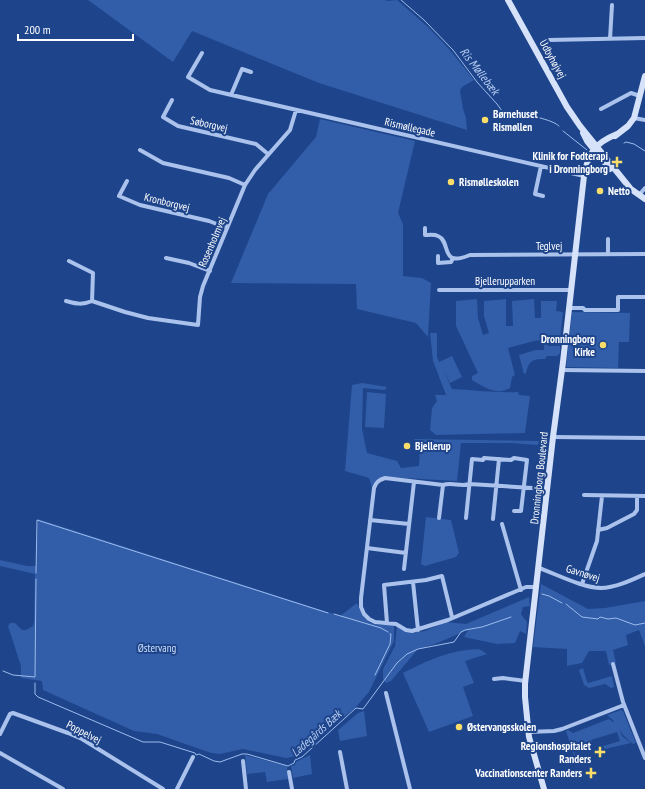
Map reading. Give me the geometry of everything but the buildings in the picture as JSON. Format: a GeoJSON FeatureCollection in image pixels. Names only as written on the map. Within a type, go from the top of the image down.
{"type":"FeatureCollection","features":[{"type":"Feature","properties":{"kind":"street","name":"Udbyhøjvej"},"geometry":{"type":"LineString","coordinates":[[508,0],[580,126],[584,136],[617,177],[645,200]]}},
{"type":"Feature","properties":{"kind":"street"},"geometry":{"type":"LineString","coordinates":[[610,39],[612,5]]}},
{"type":"Feature","properties":{"kind":"street"},"geometry":{"type":"LineString","coordinates":[[549,40],[645,38]]}},
{"type":"Feature","properties":{"kind":"street","name":"Rismøllegade"},"geometry":{"type":"LineString","coordinates":[[202,53],[188,77],[210,90],[584,176]]}},
{"type":"Feature","properties":{"kind":"street"},"geometry":{"type":"LineString","coordinates":[[231,95],[242,69],[251,72]]}},
{"type":"Feature","properties":{"kind":"street"},"geometry":{"type":"LineString","coordinates":[[645,76],[634,118],[645,120]]}},
{"type":"Feature","properties":{"kind":"street"},"geometry":{"type":"LineString","coordinates":[[601,109],[631,93],[640,96]]}},
{"type":"Feature","properties":{"kind":"street","name":"Søborgvej"},"geometry":{"type":"LineString","coordinates":[[172,100],[163,117],[178,126],[256,144],[268,154]]}},
{"type":"Feature","properties":{"kind":"street","name":"Rosenholmvej"},"geometry":{"type":"LineString","coordinates":[[92,301],[125,312],[170,322],[198,325],[200,297],[203,286],[245,185],[268,154],[290,130],[293,125],[296,110]]}},
{"type":"Feature","properties":{"kind":"street","name":"Dronningborg Boulevard"},"geometry":{"type":"LineString","coordinates":[[544,789],[528,732],[525,697],[526,681],[584,176],[586,167],[596,149],[628,126],[634,118]]}},
{"type":"Feature","properties":{"kind":"street"},"geometry":{"type":"LineString","coordinates":[[140,150],[163,163],[229,178],[245,185]]}},
{"type":"Feature","properties":{"kind":"street"},"geometry":{"type":"LineString","coordinates":[[541,166],[535,194],[543,196]]}},
{"type":"Feature","properties":{"kind":"street","name":"Kronborgvej"},"geometry":{"type":"LineString","coordinates":[[127,181],[119,196],[140,205],[209,221],[227,228]]}},
{"type":"Feature","properties":{"kind":"street"},"geometry":{"type":"LineString","coordinates":[[639,195],[645,188]]}},
{"type":"Feature","properties":{"kind":"street"},"geometry":{"type":"LineString","coordinates":[[425,228],[425,235],[437,235],[441,238],[449,255],[453,258]]}},
{"type":"Feature","properties":{"kind":"street"},"geometry":{"type":"LineString","coordinates":[[608,239],[608,254]]}},
{"type":"Feature","properties":{"kind":"street","name":"Teglvej"},"geometry":{"type":"LineString","coordinates":[[438,256],[438,263],[448,263],[452,262],[453,258],[458,259],[470,255],[645,254]]}},
{"type":"Feature","properties":{"kind":"street"},"geometry":{"type":"LineString","coordinates":[[166,258],[189,263],[210,271]]}},
{"type":"Feature","properties":{"kind":"street"},"geometry":{"type":"LineString","coordinates":[[66,301],[76,304],[92,301],[93,273],[69,261]]}},
{"type":"Feature","properties":{"kind":"street","name":"Bjellerupparken"},"geometry":{"type":"LineString","coordinates":[[439,290],[571,290]]}},
{"type":"Feature","properties":{"kind":"street"},"geometry":{"type":"LineString","coordinates":[[570,308],[583,308],[586,310],[618,310],[618,297],[645,297]]}},
{"type":"Feature","properties":{"kind":"street"},"geometry":{"type":"LineString","coordinates":[[562,370],[645,371]]}},
{"type":"Feature","properties":{"kind":"street"},"geometry":{"type":"LineString","coordinates":[[553,437],[645,438]]}},
{"type":"Feature","properties":{"kind":"street"},"geometry":{"type":"LineString","coordinates":[[466,518],[472,459],[483,460],[484,458],[511,460],[514,458],[527,460],[521,511],[514,510]]}},
{"type":"Feature","properties":{"kind":"street"},"geometry":{"type":"LineString","coordinates":[[493,519],[499,459]]}},
{"type":"Feature","properties":{"kind":"street"},"geometry":{"type":"LineString","coordinates":[[536,587],[520,590],[452,617],[448,620],[412,631],[406,630],[396,624],[376,622],[369,619],[364,614],[361,607],[374,488],[380,480],[385,478],[443,485],[447,483],[548,489]]}},
{"type":"Feature","properties":{"kind":"street"},"geometry":{"type":"LineString","coordinates":[[404,569],[414,482]]}},
{"type":"Feature","properties":{"kind":"street"},"geometry":{"type":"LineString","coordinates":[[439,518],[443,485]]}},
{"type":"Feature","properties":{"kind":"street"},"geometry":{"type":"LineString","coordinates":[[584,495],[645,496]]}},
{"type":"Feature","properties":{"kind":"street"},"geometry":{"type":"LineString","coordinates":[[582,584],[595,549],[602,496]]}},
{"type":"Feature","properties":{"kind":"street"},"geometry":{"type":"LineString","coordinates":[[598,530],[607,528],[634,514],[637,510],[637,496]]}},
{"type":"Feature","properties":{"kind":"street"},"geometry":{"type":"LineString","coordinates":[[370,520],[409,524]]}},
{"type":"Feature","properties":{"kind":"street"},"geometry":{"type":"LineString","coordinates":[[502,524],[520,590]]}},
{"type":"Feature","properties":{"kind":"street"},"geometry":{"type":"LineString","coordinates":[[367,548],[406,553]]}},
{"type":"Feature","properties":{"kind":"street","name":"Gavnøvej"},"geometry":{"type":"LineString","coordinates":[[539,568],[596,588],[607,588],[645,574]]}},
{"type":"Feature","properties":{"kind":"street"},"geometry":{"type":"LineString","coordinates":[[387,623],[384,585],[412,582],[442,576],[452,617]]}},
{"type":"Feature","properties":{"kind":"street"},"geometry":{"type":"LineString","coordinates":[[412,582],[418,630]]}},
{"type":"Feature","properties":{"kind":"street"},"geometry":{"type":"LineString","coordinates":[[614,664],[624,705],[645,758]]}},
{"type":"Feature","properties":{"kind":"street"},"geometry":{"type":"LineString","coordinates":[[494,679],[503,678],[526,681]]}},
{"type":"Feature","properties":{"kind":"street"},"geometry":{"type":"LineString","coordinates":[[386,693],[410,789]]}},
{"type":"Feature","properties":{"kind":"street"},"geometry":{"type":"LineString","coordinates":[[528,732],[554,731],[562,729],[624,705]]}},
{"type":"Feature","properties":{"kind":"street","name":"Poppelvej"},"geometry":{"type":"LineString","coordinates":[[0,734],[10,714],[13,713],[82,739],[163,789]]}},
{"type":"Feature","properties":{"kind":"street"},"geometry":{"type":"LineString","coordinates":[[340,752],[347,789]]}},
{"type":"Feature","properties":{"kind":"street"},"geometry":{"type":"LineString","coordinates":[[0,753],[63,789]]}},
{"type":"Feature","properties":{"kind":"street"},"geometry":{"type":"LineString","coordinates":[[177,789],[193,757]]}},
{"type":"Feature","properties":{"kind":"street"},"geometry":{"type":"LineString","coordinates":[[243,761],[246,789]]}},
{"type":"Feature","properties":{"kind":"street"},"geometry":{"type":"LineString","coordinates":[[289,772],[292,789]]}},
{"type":"Feature","properties":{"kind":"green space"},"geometry":{"type":"Polygon","coordinates":[[[88,0],[397,0],[428,27],[449,49],[474,80],[462,87],[460,91],[467,130],[319,83],[192,31],[173,62],[88,0]]]}},
{"type":"Feature","properties":{"kind":"green space"},"geometry":{"type":"Polygon","coordinates":[[[320,119],[415,141],[398,213],[403,224],[403,276],[422,278],[431,283],[428,337],[416,323],[357,309],[356,284],[231,283],[268,194],[316,137],[320,119]]]}},
{"type":"Feature","properties":{"kind":"green space"},"geometry":{"type":"Polygon","coordinates":[[[477,299],[478,318],[483,335],[489,333],[484,316],[484,301],[506,299],[506,326],[513,326],[512,301],[534,299],[535,318],[541,318],[541,301],[557,301],[556,311],[563,312],[560,340],[548,341],[548,346],[560,346],[560,353],[557,356],[547,356],[545,359],[537,359],[532,361],[524,374],[519,355],[535,350],[544,350],[544,340],[508,348],[515,375],[512,377],[510,388],[500,391],[490,390],[472,380],[472,376],[478,373],[456,326],[456,301],[477,299]]]}},
{"type":"Feature","properties":{"kind":"green space"},"geometry":{"type":"Polygon","coordinates":[[[572,312],[630,313],[629,342],[619,342],[618,368],[566,367],[572,312]]]}},
{"type":"Feature","properties":{"kind":"green space"},"geometry":{"type":"Polygon","coordinates":[[[430,333],[437,333],[437,357],[439,362],[452,356],[462,377],[450,383],[443,369],[452,389],[518,392],[519,395],[530,396],[525,433],[436,435],[430,430],[432,408],[437,401],[435,395],[446,395],[433,361],[430,333]]]}},
{"type":"Feature","properties":{"kind":"green space"},"geometry":{"type":"Polygon","coordinates":[[[362,383],[387,387],[385,390],[363,388],[362,429],[367,453],[397,461],[401,468],[419,466],[420,445],[414,439],[539,441],[538,445],[510,443],[461,443],[457,481],[385,477],[374,483],[372,488],[369,478],[345,471],[352,385],[362,383]]]}},
{"type":"Feature","properties":{"kind":"green space"},"geometry":{"type":"Polygon","coordinates":[[[367,392],[386,394],[384,428],[365,427],[367,392]]]}},
{"type":"Feature","properties":{"kind":"green space"},"geometry":{"type":"Polygon","coordinates":[[[426,517],[451,520],[459,553],[456,557],[425,566],[421,564],[426,517]]]}},
{"type":"Feature","properties":{"kind":"green space","name":"Østervang"},"geometry":{"type":"Polygon","coordinates":[[[38,519],[340,616],[357,603],[363,616],[371,623],[380,625],[394,625],[394,641],[369,692],[355,708],[296,756],[286,758],[243,749],[220,754],[211,753],[157,734],[134,731],[43,690],[42,681],[21,678],[21,666],[8,626],[10,623],[15,623],[22,630],[26,630],[33,626],[35,574],[0,566],[0,560],[27,566],[36,566],[38,519]]]}},
{"type":"Feature","properties":{"kind":"green space"},"geometry":{"type":"Polygon","coordinates":[[[541,584],[588,609],[605,608],[645,601],[645,646],[639,630],[626,635],[628,645],[613,650],[616,663],[609,665],[606,651],[589,651],[582,663],[567,666],[567,649],[533,647],[541,584]]]}},
{"type":"Feature","properties":{"kind":"green space"},"geometry":{"type":"Polygon","coordinates":[[[529,597],[530,606],[523,607],[521,614],[527,622],[526,634],[520,631],[515,643],[497,644],[464,637],[468,630],[435,644],[418,649],[391,681],[386,683],[383,679],[383,669],[395,646],[397,626],[411,633],[425,631],[446,622],[466,624],[529,597]]]}},
{"type":"Feature","properties":{"kind":"green space"},"geometry":{"type":"Polygon","coordinates":[[[479,649],[487,654],[465,661],[474,683],[463,687],[473,716],[429,732],[403,673],[431,660],[458,651],[479,649]]]}},
{"type":"Feature","properties":{"kind":"green space"},"geometry":{"type":"Polygon","coordinates":[[[583,668],[588,683],[612,676],[614,687],[611,688],[605,684],[589,688],[584,685],[579,670],[583,668]]]}},
{"type":"Feature","properties":{"kind":"green space"},"geometry":{"type":"Polygon","coordinates":[[[621,710],[623,711],[636,743],[633,744],[623,735],[620,730],[622,736],[631,743],[605,749],[603,746],[620,741],[617,732],[591,740],[592,742],[573,747],[579,770],[566,731],[568,730],[573,733],[609,719],[613,722],[614,721],[607,715],[621,710]]]}},
{"type":"Feature","properties":{"kind":"green space"},"geometry":{"type":"Polygon","coordinates":[[[364,711],[367,736],[340,741],[338,730],[358,713],[364,711]]]}},
{"type":"Feature","properties":{"kind":"green space"},"geometry":{"type":"Polygon","coordinates":[[[245,755],[287,766],[288,779],[267,782],[265,772],[247,774],[245,755]]]}},
{"type":"Feature","properties":{"kind":"green space"},"geometry":{"type":"Polygon","coordinates":[[[310,755],[312,774],[293,778],[291,766],[310,755]]]}},
{"type":"Feature","properties":{"kind":"waterway","name":"Ris Møllebæk"},"geometry":{"type":"LineString","coordinates":[[401,0],[424,20],[453,50],[477,82],[505,115],[517,114],[533,116],[549,120],[559,126]]}},
{"type":"Feature","properties":{"kind":"waterway","name":"Ris Møllebæk"},"geometry":{"type":"LineString","coordinates":[[563,131],[587,150]]}},
{"type":"Feature","properties":{"kind":"waterway","name":"Ris Møllebæk"},"geometry":{"type":"LineString","coordinates":[[624,143],[634,144],[645,151]]}},
{"type":"Feature","properties":{"kind":"waterway"},"geometry":{"type":"LineString","coordinates":[[36,573],[37,520],[328,613]]}},
{"type":"Feature","properties":{"kind":"waterway"},"geometry":{"type":"LineString","coordinates":[[3,671],[13,675],[35,677],[36,579]]}},
{"type":"Feature","properties":{"kind":"waterway","name":"Ladegårds Bæk"},"geometry":{"type":"LineString","coordinates":[[542,594],[562,603]]}},
{"type":"Feature","properties":{"kind":"waterway","name":"Ladegårds Bæk"},"geometry":{"type":"LineString","coordinates":[[566,604],[582,617],[598,619],[600,617],[608,619],[616,618],[635,625],[645,623]]}},
{"type":"Feature","properties":{"kind":"waterway"},"geometry":{"type":"LineString","coordinates":[[334,614],[381,628],[388,632]]}},
{"type":"Feature","properties":{"kind":"waterway","name":"Ladegårds Bæk"},"geometry":{"type":"LineString","coordinates":[[35,683],[35,694],[38,697],[143,742],[160,742],[220,762],[242,754],[247,754],[288,766],[294,763],[295,760],[302,757],[356,708],[363,709],[397,663],[407,654],[418,649],[454,642],[461,632],[465,630],[482,627],[511,617]]}},
{"type":"Feature","properties":{"kind":"waterway"},"geometry":{"type":"LineString","coordinates":[[375,675],[390,644],[390,634]]}},
{"type":"Feature","properties":{"kind":"place","name":"Børnehuset Rismøllen"},"geometry":{"type":"Point","coordinates":[485,120]}},
{"type":"Feature","properties":{"kind":"place","name":"Klinik for Fodterapi i Dronningborg"},"geometry":{"type":"Point","coordinates":[617,162]}},
{"type":"Feature","properties":{"kind":"place","name":"Rismølleskolen"},"geometry":{"type":"Point","coordinates":[451,182]}},
{"type":"Feature","properties":{"kind":"place","name":"Netto"},"geometry":{"type":"Point","coordinates":[600,191]}},
{"type":"Feature","properties":{"kind":"place","name":"Dronningborg Kirke"},"geometry":{"type":"Point","coordinates":[603,345]}},
{"type":"Feature","properties":{"kind":"place","name":"Bjellerup"},"geometry":{"type":"Point","coordinates":[407,446]}},
{"type":"Feature","properties":{"kind":"place","name":"Østervangsskolen"},"geometry":{"type":"Point","coordinates":[459,727]}},
{"type":"Feature","properties":{"kind":"place","name":"Regionshospitalet Randers"},"geometry":{"type":"Point","coordinates":[600,752]}},
{"type":"Feature","properties":{"kind":"place","name":"Vaccinationscenter Randers"},"geometry":{"type":"Point","coordinates":[591,773]}}]}
